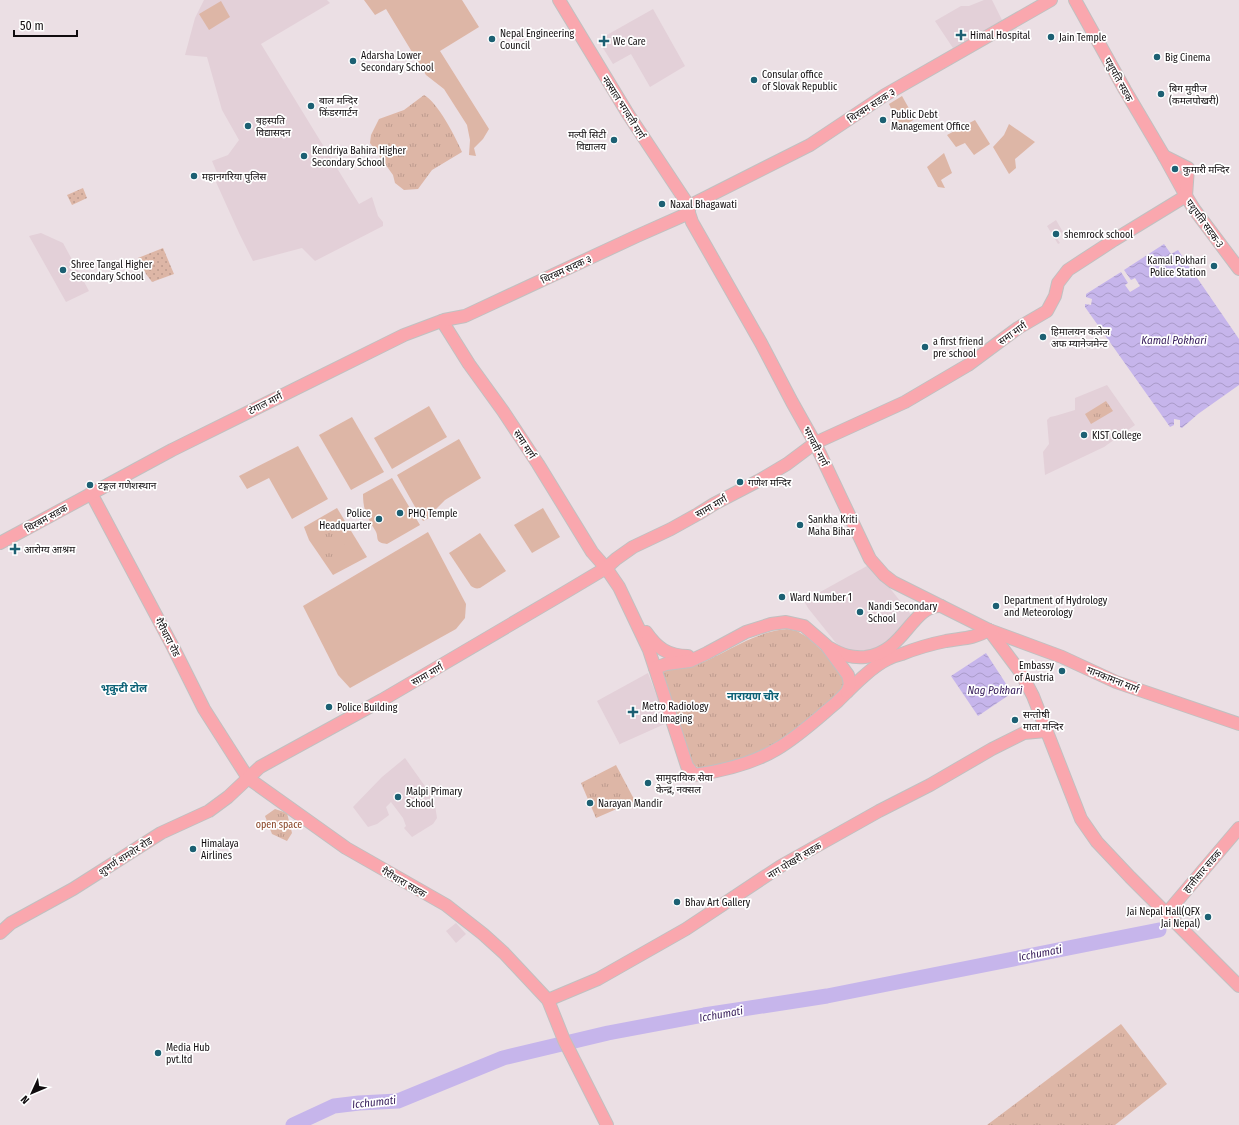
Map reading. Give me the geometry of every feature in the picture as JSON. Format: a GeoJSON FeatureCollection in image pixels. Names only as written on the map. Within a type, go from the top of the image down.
{"type":"FeatureCollection","features":[{"type":"Feature","properties":{"kind":"main road","name":"नक्साल भगवती मार्ग"},"geometry":{"type":"LineString","coordinates":[[560,0],[628,114],[689,210]]}},
{"type":"Feature","properties":{"kind":"main road","name":"थिरबम सडक ३"},"geometry":{"type":"LineString","coordinates":[[689,210],[810,145],[884,95],[1051,0]]}},
{"type":"Feature","properties":{"kind":"main road","name":"पशुपति सडक"},"geometry":{"type":"LineString","coordinates":[[1076,0],[1125,90],[1186,196]]}},
{"type":"Feature","properties":{"kind":"main road","name":"पशुपति सडक-3"},"geometry":{"type":"LineString","coordinates":[[1186,196],[1239,269]]}},
{"type":"Feature","properties":{"kind":"main road","name":"समा मार्ग"},"geometry":{"type":"LineString","coordinates":[[815,443],[905,402],[968,365],[1018,328],[1047,311],[1055,296],[1058,283],[1068,270],[1186,196]]}},
{"type":"Feature","properties":{"kind":"main road","name":"थिरबम सदक ३"},"geometry":{"type":"LineString","coordinates":[[442,321],[465,316],[689,210]]}},
{"type":"Feature","properties":{"kind":"main road","name":"भगवती मार्ग"},"geometry":{"type":"LineString","coordinates":[[689,210],[692,222],[704,246],[761,343],[815,443],[870,559],[884,575],[893,582],[989,630]]}},
{"type":"Feature","properties":{"kind":"main road","name":"समा मार्ग"},"geometry":{"type":"LineString","coordinates":[[442,321],[469,364],[503,411],[538,464],[592,552],[606,568]]}},
{"type":"Feature","properties":{"kind":"main road","name":"टंगाल मार्ग"},"geometry":{"type":"LineString","coordinates":[[91,493],[179,446],[390,341],[410,332],[442,321]]}},
{"type":"Feature","properties":{"kind":"main road","name":"सामा मार्ग"},"geometry":{"type":"LineString","coordinates":[[248,778],[260,767],[382,700],[606,568],[633,547],[671,529],[760,480],[787,464],[815,443]]}},
{"type":"Feature","properties":{"kind":"main road","name":"थिरबम सडक"},"geometry":{"type":"LineString","coordinates":[[0,543],[91,493]]}},
{"type":"Feature","properties":{"kind":"main road","name":"गैरीधारा रोड"},"geometry":{"type":"LineString","coordinates":[[91,493],[174,647],[204,709],[248,778]]}},
{"type":"Feature","properties":{"kind":"main road"},"geometry":{"type":"LineString","coordinates":[[606,568],[619,587],[629,606],[649,650],[686,766],[694,775],[716,772],[760,758],[777,749],[827,710],[872,669],[888,659],[902,636],[921,614],[928,608],[941,606]]}},
{"type":"Feature","properties":{"kind":"main road"},"geometry":{"type":"LineString","coordinates":[[629,606],[650,638],[665,652],[681,656],[692,656],[707,653]]}},
{"type":"Feature","properties":{"kind":"main road"},"geometry":{"type":"LineString","coordinates":[[655,668],[666,664],[690,661],[751,630],[771,624],[786,622],[804,626],[838,653],[852,657],[891,653],[979,636],[989,630],[1021,673],[1036,701],[1046,731],[1081,819],[1097,842],[1166,914],[1239,986]]}},
{"type":"Feature","properties":{"kind":"main road","name":"मानकामना मार्ग"},"geometry":{"type":"LineString","coordinates":[[989,630],[1062,657],[1116,682],[1239,724]]}},
{"type":"Feature","properties":{"kind":"main road"},"geometry":{"type":"LineString","coordinates":[[826,645],[848,675],[850,684],[847,692]]}},
{"type":"Feature","properties":{"kind":"main road","name":"नाग पोखरी सडक"},"geometry":{"type":"LineString","coordinates":[[548,1000],[598,979],[686,929],[781,866],[879,811],[930,785],[992,749],[1024,733],[1046,731]]}},
{"type":"Feature","properties":{"kind":"main road","name":"शुभर्ण शमशेर रोड"},"geometry":{"type":"LineString","coordinates":[[0,933],[11,924],[73,889],[160,833],[209,811],[228,797],[248,778]]}},
{"type":"Feature","properties":{"kind":"main road","name":"गैरीधारा सडक"},"geometry":{"type":"LineString","coordinates":[[248,778],[346,848],[446,905],[483,934],[504,953],[548,1000]]}},
{"type":"Feature","properties":{"kind":"main road","name":"हात्तीसार सडक"},"geometry":{"type":"LineString","coordinates":[[1166,914],[1239,828]]}},
{"type":"Feature","properties":{"kind":"main road"},"geometry":{"type":"LineString","coordinates":[[548,1000],[564,1040],[607,1125]]}},
{"type":"Feature","properties":{"kind":"shaded area","name":"बृहस्पति विद्यासदन"},"geometry":{"type":"Polygon","coordinates":[[[204,0],[327,0],[330,3],[261,44],[359,204],[372,197],[378,216],[383,222],[383,226],[315,261],[302,248],[253,261],[216,182],[220,180],[212,161],[228,155],[239,140],[222,110],[207,57],[185,55],[195,18],[204,0]]]}},
{"type":"Feature","properties":{"kind":"shaded area","name":"Himal Hospital"},"geometry":{"type":"Polygon","coordinates":[[[984,0],[992,0],[1003,22],[953,48],[935,21],[961,6],[969,6],[984,0]]]}},
{"type":"Feature","properties":{"kind":"shaded area"},"geometry":{"type":"Polygon","coordinates":[[[653,9],[685,66],[650,87],[631,54],[613,64],[598,40],[653,9]]]}},
{"type":"Feature","properties":{"kind":"shaded area","name":"shemrock school"},"geometry":{"type":"Polygon","coordinates":[[[1056,220],[1063,232],[1056,237],[1060,243],[1058,244],[1047,226],[1056,220]]]}},
{"type":"Feature","properties":{"kind":"shaded area","name":"Shree Tangal Higher Secondary School"},"geometry":{"type":"Polygon","coordinates":[[[41,233],[63,243],[89,291],[66,302],[29,236],[41,233]]]}},
{"type":"Feature","properties":{"kind":"shaded area","name":"KIST College"},"geometry":{"type":"Polygon","coordinates":[[[1107,385],[1135,425],[1104,447],[1045,475],[1043,452],[1049,444],[1047,420],[1050,417],[1075,410],[1075,398],[1107,385]]]}},
{"type":"Feature","properties":{"kind":"shaded area","name":"Nandi Secondary School"},"geometry":{"type":"Polygon","coordinates":[[[867,566],[871,567],[881,577],[912,616],[892,640],[869,653],[849,651],[836,643],[804,601],[867,566]]]}},
{"type":"Feature","properties":{"kind":"shaded area","name":"Metro Radiology and Imaging"},"geometry":{"type":"Polygon","coordinates":[[[648,673],[667,723],[620,745],[597,701],[648,673]]]}},
{"type":"Feature","properties":{"kind":"shaded area","name":"Malpi Primary School"},"geometry":{"type":"Polygon","coordinates":[[[405,758],[434,799],[437,818],[433,824],[412,837],[404,828],[406,826],[403,818],[391,802],[386,807],[389,815],[377,824],[368,827],[353,807],[382,777],[405,758]]]}},
{"type":"Feature","properties":{"kind":"shaded area"},"geometry":{"type":"Polygon","coordinates":[[[456,923],[466,934],[456,943],[446,931],[456,923]]]}},
{"type":"Feature","properties":{"kind":"green space"},"geometry":{"type":"Polygon","coordinates":[[[364,0],[462,0],[479,27],[440,51],[489,129],[483,139],[474,148],[476,156],[469,155],[470,140],[467,125],[444,89],[426,75],[386,9],[375,15],[364,0]]]}},
{"type":"Feature","properties":{"kind":"green space"},"geometry":{"type":"Polygon","coordinates":[[[221,1],[230,17],[209,30],[199,14],[221,1]]]}},
{"type":"Feature","properties":{"kind":"green space"},"geometry":{"type":"Polygon","coordinates":[[[424,95],[440,112],[451,129],[462,152],[432,170],[418,189],[404,190],[395,183],[393,175],[370,143],[371,135],[379,119],[404,110],[424,95]]]}},
{"type":"Feature","properties":{"kind":"green space"},"geometry":{"type":"Polygon","coordinates":[[[902,96],[915,119],[900,128],[889,104],[902,96]]]}},
{"type":"Feature","properties":{"kind":"green space"},"geometry":{"type":"Polygon","coordinates":[[[975,120],[990,144],[974,155],[965,143],[956,147],[947,135],[975,120]]]}},
{"type":"Feature","properties":{"kind":"green space"},"geometry":{"type":"Polygon","coordinates":[[[1009,124],[1035,142],[1015,159],[1016,168],[1009,174],[993,147],[1004,135],[1009,124]]]}},
{"type":"Feature","properties":{"kind":"green space"},"geometry":{"type":"Polygon","coordinates":[[[944,153],[952,173],[941,180],[945,188],[938,187],[927,167],[944,153]]]}},
{"type":"Feature","properties":{"kind":"green space"},"geometry":{"type":"Polygon","coordinates":[[[83,188],[87,198],[72,205],[67,195],[83,188]]]}},
{"type":"Feature","properties":{"kind":"green space"},"geometry":{"type":"Polygon","coordinates":[[[163,248],[174,274],[152,282],[138,258],[163,248]]]}},
{"type":"Feature","properties":{"kind":"green space"},"geometry":{"type":"Polygon","coordinates":[[[1106,401],[1113,411],[1091,424],[1085,414],[1106,401]]]}},
{"type":"Feature","properties":{"kind":"green space"},"geometry":{"type":"Polygon","coordinates":[[[429,406],[447,437],[392,469],[374,438],[429,406]]]}},
{"type":"Feature","properties":{"kind":"green space"},"geometry":{"type":"Polygon","coordinates":[[[352,417],[384,472],[351,490],[319,435],[352,417]]]}},
{"type":"Feature","properties":{"kind":"green space"},"geometry":{"type":"Polygon","coordinates":[[[459,439],[481,478],[445,500],[429,518],[423,521],[397,475],[459,439]]]}},
{"type":"Feature","properties":{"kind":"green space"},"geometry":{"type":"Polygon","coordinates":[[[298,446],[328,499],[292,519],[269,478],[247,489],[239,476],[298,446]]]}},
{"type":"Feature","properties":{"kind":"green space"},"geometry":{"type":"Polygon","coordinates":[[[392,478],[420,525],[387,544],[378,541],[376,533],[366,513],[363,494],[392,478]]]}},
{"type":"Feature","properties":{"kind":"green space"},"geometry":{"type":"Polygon","coordinates":[[[337,508],[367,557],[333,575],[309,540],[304,527],[337,508]]]}},
{"type":"Feature","properties":{"kind":"green space"},"geometry":{"type":"Polygon","coordinates":[[[543,508],[560,537],[532,553],[514,525],[543,508]]]}},
{"type":"Feature","properties":{"kind":"green space"},"geometry":{"type":"Polygon","coordinates":[[[329,523],[336,528],[335,534],[348,542],[346,556],[325,559],[324,554],[343,551],[345,544],[334,536],[325,540],[320,536],[318,532],[320,528],[329,523]]]}},
{"type":"Feature","properties":{"kind":"green space"},"geometry":{"type":"Polygon","coordinates":[[[428,532],[466,604],[465,618],[456,629],[350,688],[338,675],[303,606],[428,532]]]}},
{"type":"Feature","properties":{"kind":"green space"},"geometry":{"type":"Polygon","coordinates":[[[480,533],[506,571],[480,588],[474,588],[471,586],[449,553],[480,533]]]}},
{"type":"Feature","properties":{"kind":"green space"},"geometry":{"type":"Polygon","coordinates":[[[787,629],[797,631],[807,637],[837,664],[841,669],[845,687],[802,727],[767,750],[729,763],[700,768],[692,765],[661,670],[698,664],[751,638],[774,631],[787,629]]]}},
{"type":"Feature","properties":{"kind":"green space"},"geometry":{"type":"Polygon","coordinates":[[[616,765],[635,801],[596,818],[581,783],[616,765]]]}},
{"type":"Feature","properties":{"kind":"green space","name":"open space"},"geometry":{"type":"Polygon","coordinates":[[[275,809],[287,813],[292,833],[287,841],[272,834],[265,816],[275,809]]]}},
{"type":"Feature","properties":{"kind":"green space"},"geometry":{"type":"Polygon","coordinates":[[[1121,1024],[1167,1084],[1115,1125],[987,1125],[1121,1024]]]}},
{"type":"Feature","properties":{"kind":"water","name":"Kamal Pokhari"},"geometry":{"type":"Polygon","coordinates":[[[1164,244],[1171,254],[1178,250],[1239,339],[1239,385],[1198,414],[1182,428],[1180,427],[1180,420],[1174,419],[1174,425],[1170,427],[1085,307],[1085,304],[1091,305],[1092,299],[1086,297],[1086,294],[1121,272],[1128,283],[1125,285],[1130,292],[1140,286],[1135,278],[1131,280],[1124,270],[1164,244]]]}},
{"type":"Feature","properties":{"kind":"water","name":"Nag Pokhari"},"geometry":{"type":"Polygon","coordinates":[[[986,653],[1012,693],[978,716],[951,676],[986,653]]]}},
{"type":"Feature","properties":{"kind":"waterway","name":"Icchumati"},"geometry":{"type":"LineString","coordinates":[[293,1125],[334,1106],[398,1101],[503,1058],[608,1033],[704,1015],[827,996],[1159,930]]}},
{"type":"Feature","properties":{"kind":"place","name":"Himal Hospital"},"geometry":{"type":"Point","coordinates":[961,35]}},
{"type":"Feature","properties":{"kind":"place","name":"Jain Temple"},"geometry":{"type":"Point","coordinates":[1051,37]}},
{"type":"Feature","properties":{"kind":"place","name":"Nepal Engineering Council"},"geometry":{"type":"Point","coordinates":[492,39]}},
{"type":"Feature","properties":{"kind":"place","name":"We Care"},"geometry":{"type":"Point","coordinates":[604,41]}},
{"type":"Feature","properties":{"kind":"place","name":"Big Cinema"},"geometry":{"type":"Point","coordinates":[1157,57]}},
{"type":"Feature","properties":{"kind":"place","name":"Adarsha Lower Secondary School"},"geometry":{"type":"Point","coordinates":[353,61]}},
{"type":"Feature","properties":{"kind":"place","name":"Consular office of Slovak Republic"},"geometry":{"type":"Point","coordinates":[754,80]}},
{"type":"Feature","properties":{"kind":"place","name":"बिग मुवीज (कमलपोखरी)"},"geometry":{"type":"Point","coordinates":[1161,94]}},
{"type":"Feature","properties":{"kind":"place","name":"बाल मन्दिर किंडरगार्टन"},"geometry":{"type":"Point","coordinates":[311,106]}},
{"type":"Feature","properties":{"kind":"place","name":"Public Debt Management Office"},"geometry":{"type":"Point","coordinates":[883,120]}},
{"type":"Feature","properties":{"kind":"place","name":"बृहस्पति विद्यासदन"},"geometry":{"type":"Point","coordinates":[248,126]}},
{"type":"Feature","properties":{"kind":"place","name":"मल्पी सिटी विद्यालय"},"geometry":{"type":"Point","coordinates":[614,140]}},
{"type":"Feature","properties":{"kind":"place","name":"Kendriya Bahira Higher Secondary School"},"geometry":{"type":"Point","coordinates":[304,156]}},
{"type":"Feature","properties":{"kind":"place","name":"कुमारी मन्दिर"},"geometry":{"type":"Point","coordinates":[1175,169]}},
{"type":"Feature","properties":{"kind":"place","name":"महानगरिया पुलिस"},"geometry":{"type":"Point","coordinates":[194,176]}},
{"type":"Feature","properties":{"kind":"place","name":"Naxal Bhagawati"},"geometry":{"type":"Point","coordinates":[662,204]}},
{"type":"Feature","properties":{"kind":"place","name":"shemrock school"},"geometry":{"type":"Point","coordinates":[1056,234]}},
{"type":"Feature","properties":{"kind":"place","name":"Kamal Pokhari Police Station"},"geometry":{"type":"Point","coordinates":[1214,266]}},
{"type":"Feature","properties":{"kind":"place","name":"Shree Tangal Higher Secondary School"},"geometry":{"type":"Point","coordinates":[63,270]}},
{"type":"Feature","properties":{"kind":"place","name":"हिमालयन कलेज अफ म्यानेजमेन्ट"},"geometry":{"type":"Point","coordinates":[1043,337]}},
{"type":"Feature","properties":{"kind":"place","name":"a first friend pre school"},"geometry":{"type":"Point","coordinates":[925,347]}},
{"type":"Feature","properties":{"kind":"place","name":"KIST College"},"geometry":{"type":"Point","coordinates":[1084,435]}},
{"type":"Feature","properties":{"kind":"place","name":"गणेश मन्दिर"},"geometry":{"type":"Point","coordinates":[740,482]}},
{"type":"Feature","properties":{"kind":"place","name":"टङ्गल गणेशस्थान"},"geometry":{"type":"Point","coordinates":[90,485]}},
{"type":"Feature","properties":{"kind":"place","name":"PHQ Temple"},"geometry":{"type":"Point","coordinates":[400,513]}},
{"type":"Feature","properties":{"kind":"place","name":"Police Headquarter"},"geometry":{"type":"Point","coordinates":[379,519]}},
{"type":"Feature","properties":{"kind":"place","name":"Sankha Kriti Maha Bihar"},"geometry":{"type":"Point","coordinates":[800,525]}},
{"type":"Feature","properties":{"kind":"place","name":"आरोग्य आश्रम"},"geometry":{"type":"Point","coordinates":[15,549]}},
{"type":"Feature","properties":{"kind":"place","name":"Ward Number 1"},"geometry":{"type":"Point","coordinates":[782,597]}},
{"type":"Feature","properties":{"kind":"place","name":"Department of Hydrology and Meteorology"},"geometry":{"type":"Point","coordinates":[996,606]}},
{"type":"Feature","properties":{"kind":"place","name":"Nandi Secondary School"},"geometry":{"type":"Point","coordinates":[860,612]}},
{"type":"Feature","properties":{"kind":"place","name":"Embassy of Austria"},"geometry":{"type":"Point","coordinates":[1062,671]}},
{"type":"Feature","properties":{"kind":"place","name":"Police Building"},"geometry":{"type":"Point","coordinates":[329,707]}},
{"type":"Feature","properties":{"kind":"place","name":"Metro Radiology and Imaging"},"geometry":{"type":"Point","coordinates":[633,712]}},
{"type":"Feature","properties":{"kind":"place","name":"सन्तोषी माता मन्दिर"},"geometry":{"type":"Point","coordinates":[1015,720]}},
{"type":"Feature","properties":{"kind":"place","name":"सामुदायिक सेवा केन्द्र, नक्सल"},"geometry":{"type":"Point","coordinates":[648,783]}},
{"type":"Feature","properties":{"kind":"place","name":"Malpi Primary School"},"geometry":{"type":"Point","coordinates":[398,797]}},
{"type":"Feature","properties":{"kind":"place","name":"Narayan Mandir"},"geometry":{"type":"Point","coordinates":[590,803]}},
{"type":"Feature","properties":{"kind":"place","name":"Himalaya Airlines"},"geometry":{"type":"Point","coordinates":[193,849]}},
{"type":"Feature","properties":{"kind":"place","name":"Bhav Art Gallery"},"geometry":{"type":"Point","coordinates":[677,902]}},
{"type":"Feature","properties":{"kind":"place","name":"Jai Nepal Hall(QFX Jai Nepal)"},"geometry":{"type":"Point","coordinates":[1208,917]}},
{"type":"Feature","properties":{"kind":"place","name":"Media Hub pvt.ltd"},"geometry":{"type":"Point","coordinates":[158,1053]}},
{"type":"Feature","properties":{"kind":"district","name":"भृकुटी टोल"},"geometry":{"type":"Point","coordinates":[124,688]}},
{"type":"Feature","properties":{"kind":"district","name":"नारायण चौर"},"geometry":{"type":"Point","coordinates":[753,696]}}]}
